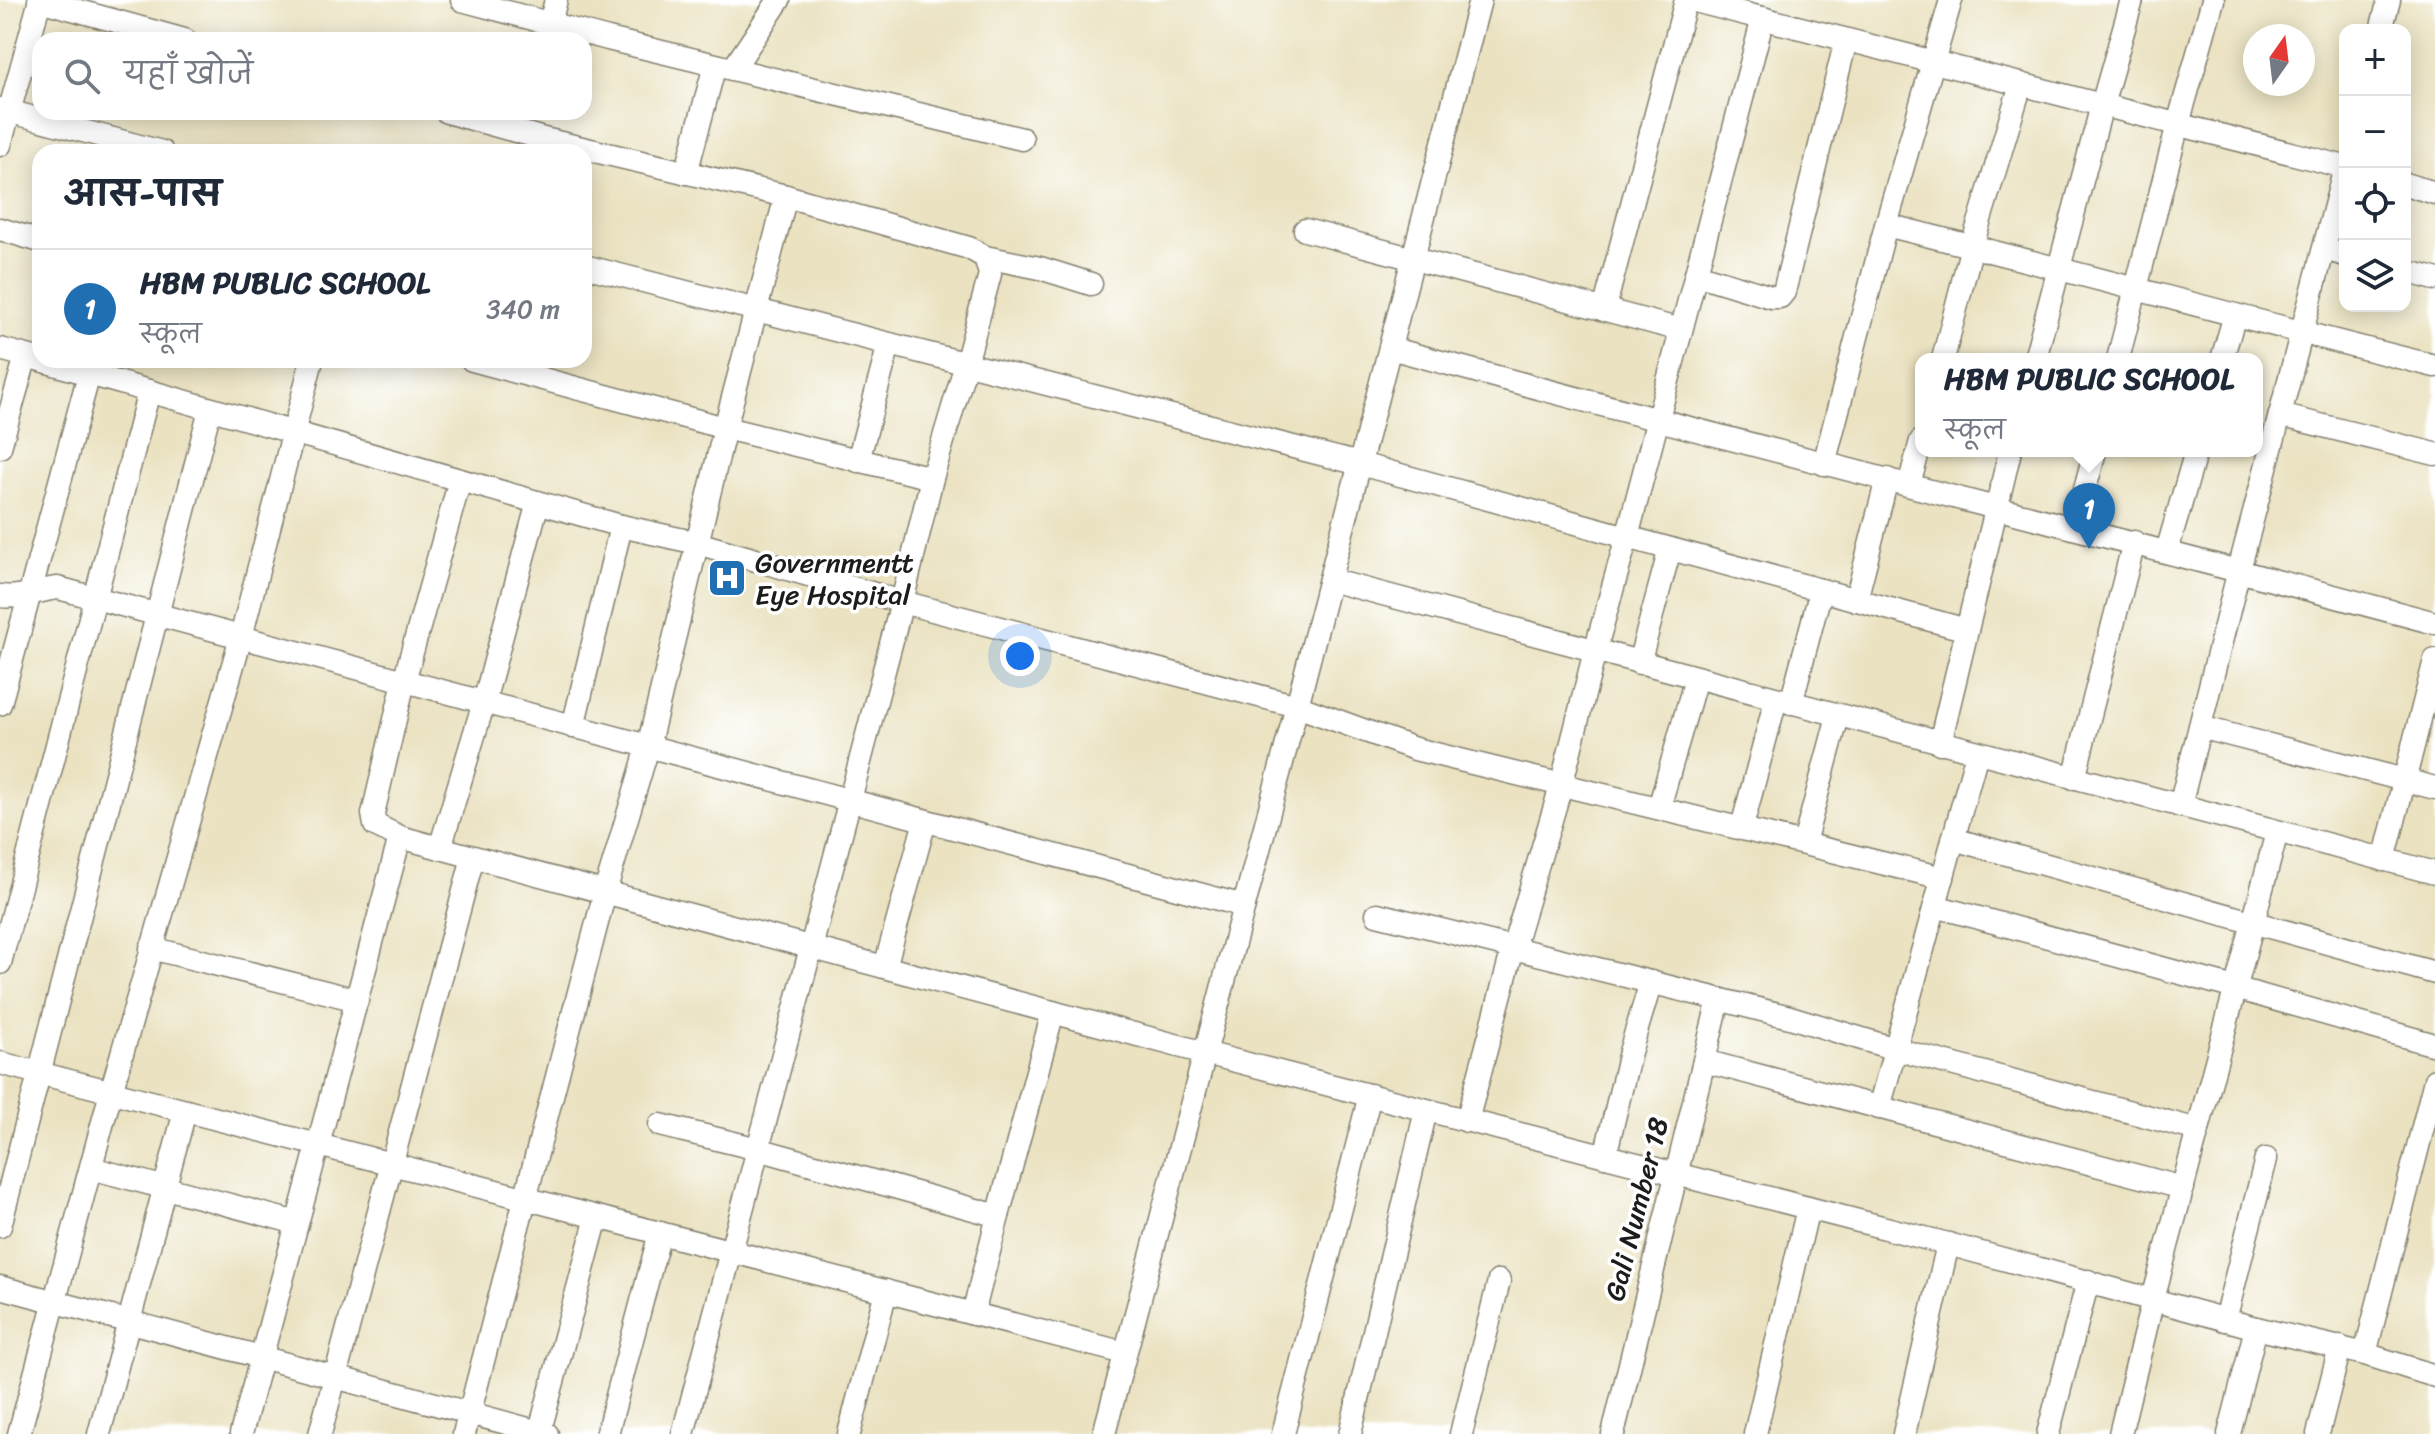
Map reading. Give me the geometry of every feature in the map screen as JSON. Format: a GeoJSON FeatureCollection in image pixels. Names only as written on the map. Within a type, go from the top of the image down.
{"type":"FeatureCollection","features":[{"type":"Feature","properties":{"kind":"street"},"geometry":{"type":"LineString","coordinates":[[0,145],[5,110],[40,0],[156,32]]}},
{"type":"Feature","properties":{"kind":"street"},"geometry":{"type":"LineString","coordinates":[[462,0],[586,32]]}},
{"type":"Feature","properties":{"kind":"street"},"geometry":{"type":"LineString","coordinates":[[550,23],[556,0]]}},
{"type":"Feature","properties":{"kind":"street"},"geometry":{"type":"LineString","coordinates":[[686,173],[724,67],[779,0]]}},
{"type":"Feature","properties":{"kind":"street"},"geometry":{"type":"LineString","coordinates":[[1104,1434],[1480,0]]}},
{"type":"Feature","properties":{"kind":"street"},"geometry":{"type":"LineString","coordinates":[[1604,310],[1689,0],[2339,165]]}},
{"type":"Feature","properties":{"kind":"street"},"geometry":{"type":"LineString","coordinates":[[1824,464],[1886,225],[1951,0]]}},
{"type":"Feature","properties":{"kind":"street"},"geometry":{"type":"LineString","coordinates":[[2037,353],[2132,0]]}},
{"type":"Feature","properties":{"kind":"street"},"geometry":{"type":"LineString","coordinates":[[2120,353],[2213,0]]}},
{"type":"Feature","properties":{"kind":"street"},"geometry":{"type":"LineString","coordinates":[[2383,24],[2389,0]]}},
{"type":"Feature","properties":{"kind":"street"},"geometry":{"type":"LineString","coordinates":[[1467,1121],[1513,948],[1561,786],[1763,18]]}},
{"type":"Feature","properties":{"kind":"street"},"geometry":{"type":"LineString","coordinates":[[592,34],[1022,139]]}},
{"type":"Feature","properties":{"kind":"street"},"geometry":{"type":"LineString","coordinates":[[1696,274],[1771,297],[1780,297],[1784,292],[1846,40]]}},
{"type":"Feature","properties":{"kind":"street"},"geometry":{"type":"LineString","coordinates":[[1945,353],[1972,246],[2021,84]]}},
{"type":"Feature","properties":{"kind":"street"},"geometry":{"type":"LineString","coordinates":[[5,110],[32,117]]}},
{"type":"Feature","properties":{"kind":"street"},"geometry":{"type":"LineString","coordinates":[[42,120],[132,144]]}},
{"type":"Feature","properties":{"kind":"street"},"geometry":{"type":"LineString","coordinates":[[476,120],[565,144]]}},
{"type":"Feature","properties":{"kind":"street"},"geometry":{"type":"LineString","coordinates":[[592,151],[786,196],[969,248],[985,257],[1040,268],[1091,284]]}},
{"type":"Feature","properties":{"kind":"street"},"geometry":{"type":"LineString","coordinates":[[2180,806],[2302,333],[2334,252],[2345,168]]}},
{"type":"Feature","properties":{"kind":"street"},"geometry":{"type":"LineString","coordinates":[[2411,186],[2435,193]]}},
{"type":"Feature","properties":{"kind":"street"},"geometry":{"type":"LineString","coordinates":[[467,1424],[605,892],[648,747],[725,428],[786,196]]}},
{"type":"Feature","properties":{"kind":"street"},"geometry":{"type":"LineString","coordinates":[[1886,225],[2435,366]]}},
{"type":"Feature","properties":{"kind":"street"},"geometry":{"type":"LineString","coordinates":[[0,229],[32,239]]}},
{"type":"Feature","properties":{"kind":"street"},"geometry":{"type":"LineString","coordinates":[[1305,230],[1681,330]]}},
{"type":"Feature","properties":{"kind":"street"},"geometry":{"type":"LineString","coordinates":[[683,1434],[932,478],[990,274],[985,257]]}},
{"type":"Feature","properties":{"kind":"street"},"geometry":{"type":"LineString","coordinates":[[592,268],[1360,464],[1967,630]]}},
{"type":"Feature","properties":{"kind":"street"},"geometry":{"type":"LineString","coordinates":[[2411,273],[2435,279]]}},
{"type":"Feature","properties":{"kind":"street"},"geometry":{"type":"LineString","coordinates":[[2224,353],[2235,315]]}},
{"type":"Feature","properties":{"kind":"street"},"geometry":{"type":"LineString","coordinates":[[858,461],[889,344]]}},
{"type":"Feature","properties":{"kind":"street"},"geometry":{"type":"LineString","coordinates":[[1390,348],[2435,623]]}},
{"type":"Feature","properties":{"kind":"street"},"geometry":{"type":"LineString","coordinates":[[0,349],[32,358]]}},
{"type":"Feature","properties":{"kind":"street"},"geometry":{"type":"LineString","coordinates":[[0,447],[32,367]]}},
{"type":"Feature","properties":{"kind":"street"},"geometry":{"type":"LineString","coordinates":[[67,368],[621,526],[697,543],[902,602],[1297,706],[1415,749],[1943,878]]}},
{"type":"Feature","properties":{"kind":"street"},"geometry":{"type":"LineString","coordinates":[[19,1434],[151,948],[241,637],[310,368]]}},
{"type":"Feature","properties":{"kind":"street"},"geometry":{"type":"LineString","coordinates":[[502,368],[725,428],[932,478]]}},
{"type":"Feature","properties":{"kind":"street"},"geometry":{"type":"LineString","coordinates":[[0,704],[89,374]]}},
{"type":"Feature","properties":{"kind":"street"},"geometry":{"type":"LineString","coordinates":[[0,963],[149,391]]}},
{"type":"Feature","properties":{"kind":"street"},"geometry":{"type":"LineString","coordinates":[[0,1226],[210,409]]}},
{"type":"Feature","properties":{"kind":"street"},"geometry":{"type":"LineString","coordinates":[[2280,415],[2435,454]]}},
{"type":"Feature","properties":{"kind":"street"},"geometry":{"type":"LineString","coordinates":[[1909,485],[1917,457]]}},
{"type":"Feature","properties":{"kind":"street"},"geometry":{"type":"LineString","coordinates":[[1940,743],[2008,457]]}},
{"type":"Feature","properties":{"kind":"street"},"geometry":{"type":"LineString","coordinates":[[2075,527],[2093,457]]}},
{"type":"Feature","properties":{"kind":"street"},"geometry":{"type":"LineString","coordinates":[[2167,551],[2194,457]]}},
{"type":"Feature","properties":{"kind":"street"},"geometry":{"type":"LineString","coordinates":[[1856,600],[1887,479]]}},
{"type":"Feature","properties":{"kind":"street"},"geometry":{"type":"LineString","coordinates":[[460,480],[404,681],[373,814],[375,825],[400,837],[1205,1053],[1948,1244],[2225,1320],[2340,1347],[2435,1376]]}},
{"type":"Feature","properties":{"kind":"street"},"geometry":{"type":"LineString","coordinates":[[440,848],[484,702],[538,502]]}},
{"type":"Feature","properties":{"kind":"street"},"geometry":{"type":"LineString","coordinates":[[573,727],[621,526]]}},
{"type":"Feature","properties":{"kind":"street"},"geometry":{"type":"LineString","coordinates":[[2074,778],[2134,542]]}},
{"type":"Feature","properties":{"kind":"street"},"geometry":{"type":"LineString","coordinates":[[1639,663],[1670,549]]}},
{"type":"Feature","properties":{"kind":"street"},"geometry":{"type":"LineString","coordinates":[[1330,580],[2435,873]]}},
{"type":"Feature","properties":{"kind":"street"},"geometry":{"type":"LineString","coordinates":[[0,596],[18,598],[58,588],[1244,906]]}},
{"type":"Feature","properties":{"kind":"street"},"geometry":{"type":"LineString","coordinates":[[1742,827],[1821,590]]}},
{"type":"Feature","properties":{"kind":"street"},"geometry":{"type":"LineString","coordinates":[[2384,860],[2435,660]]}},
{"type":"Feature","properties":{"kind":"street"},"geometry":{"type":"LineString","coordinates":[[1659,808],[1696,678]]}},
{"type":"Feature","properties":{"kind":"street"},"geometry":{"type":"LineString","coordinates":[[1804,843],[1838,716]]}},
{"type":"Feature","properties":{"kind":"street"},"geometry":{"type":"LineString","coordinates":[[2200,727],[2435,788]]}},
{"type":"Feature","properties":{"kind":"street"},"geometry":{"type":"LineString","coordinates":[[1879,1108],[1977,753]]}},
{"type":"Feature","properties":{"kind":"street"},"geometry":{"type":"LineString","coordinates":[[885,967],[925,821]]}},
{"type":"Feature","properties":{"kind":"street"},"geometry":{"type":"LineString","coordinates":[[2120,1434],[2277,832]]}},
{"type":"Feature","properties":{"kind":"street"},"geometry":{"type":"LineString","coordinates":[[241,1434],[400,837]]}},
{"type":"Feature","properties":{"kind":"street"},"geometry":{"type":"LineString","coordinates":[[1953,839],[2435,973]]}},
{"type":"Feature","properties":{"kind":"street"},"geometry":{"type":"LineString","coordinates":[[320,1434],[473,857]]}},
{"type":"Feature","properties":{"kind":"street"},"geometry":{"type":"LineString","coordinates":[[1935,906],[2435,1045]]}},
{"type":"Feature","properties":{"kind":"street"},"geometry":{"type":"LineString","coordinates":[[1377,914],[1790,1017],[1895,1049],[2198,1130]]}},
{"type":"Feature","properties":{"kind":"street"},"geometry":{"type":"LineString","coordinates":[[151,948],[357,1000]]}},
{"type":"Feature","properties":{"kind":"street"},"geometry":{"type":"LineString","coordinates":[[1605,1156],[1630,1052],[1651,982]]}},
{"type":"Feature","properties":{"kind":"street","name":"Gali Number 18"},"geometry":{"type":"LineString","coordinates":[[1613,1434],[1719,999]]}},
{"type":"Feature","properties":{"kind":"street"},"geometry":{"type":"LineString","coordinates":[[973,1314],[1053,1012]]}},
{"type":"Feature","properties":{"kind":"street"},"geometry":{"type":"LineString","coordinates":[[1704,1061],[2183,1188]]}},
{"type":"Feature","properties":{"kind":"street"},"geometry":{"type":"LineString","coordinates":[[0,1063],[1125,1353]]}},
{"type":"Feature","properties":{"kind":"street"},"geometry":{"type":"LineString","coordinates":[[2365,1354],[2435,1080]]}},
{"type":"Feature","properties":{"kind":"street"},"geometry":{"type":"LineString","coordinates":[[1283,1434],[1370,1095]]}},
{"type":"Feature","properties":{"kind":"street"},"geometry":{"type":"LineString","coordinates":[[1350,1434],[1426,1110]]}},
{"type":"Feature","properties":{"kind":"street"},"geometry":{"type":"LineString","coordinates":[[99,1434],[185,1111]]}},
{"type":"Feature","properties":{"kind":"street"},"geometry":{"type":"LineString","coordinates":[[660,1125],[998,1216]]}},
{"type":"Feature","properties":{"kind":"street"},"geometry":{"type":"LineString","coordinates":[[2225,1320],[2266,1159]]}},
{"type":"Feature","properties":{"kind":"street"},"geometry":{"type":"LineString","coordinates":[[91,1168],[297,1223]]}},
{"type":"Feature","properties":{"kind":"street"},"geometry":{"type":"LineString","coordinates":[[1755,1434],[1808,1208]]}},
{"type":"Feature","properties":{"kind":"street"},"geometry":{"type":"LineString","coordinates":[[0,1287],[335,1377],[467,1424],[542,1433],[597,1217]]}},
{"type":"Feature","properties":{"kind":"street"},"geometry":{"type":"LineString","coordinates":[[607,1434],[660,1233]]}},
{"type":"Feature","properties":{"kind":"street"},"geometry":{"type":"LineString","coordinates":[[1904,1434],[1948,1244]]}},
{"type":"Feature","properties":{"kind":"street"},"geometry":{"type":"LineString","coordinates":[[1461,1434],[1499,1281]]}},
{"type":"Feature","properties":{"kind":"street"},"geometry":{"type":"LineString","coordinates":[[2048,1434],[2088,1281]]}},
{"type":"Feature","properties":{"kind":"street"},"geometry":{"type":"LineString","coordinates":[[849,1434],[886,1291]]}},
{"type":"Feature","properties":{"kind":"street"},"geometry":{"type":"LineString","coordinates":[[2229,1434],[2256,1328]]}},
{"type":"Feature","properties":{"kind":"street"},"geometry":{"type":"LineString","coordinates":[[2318,1434],[2340,1347]]}},
{"type":"Feature","properties":{"kind":"place","name":"HBM PUBLIC SCHOOL"},"geometry":{"type":"Point","coordinates":[2089,549]}},
{"type":"Feature","properties":{"kind":"place","name":"Governmentt Eye Hospital"},"geometry":{"type":"Point","coordinates":[727,578]}}]}
